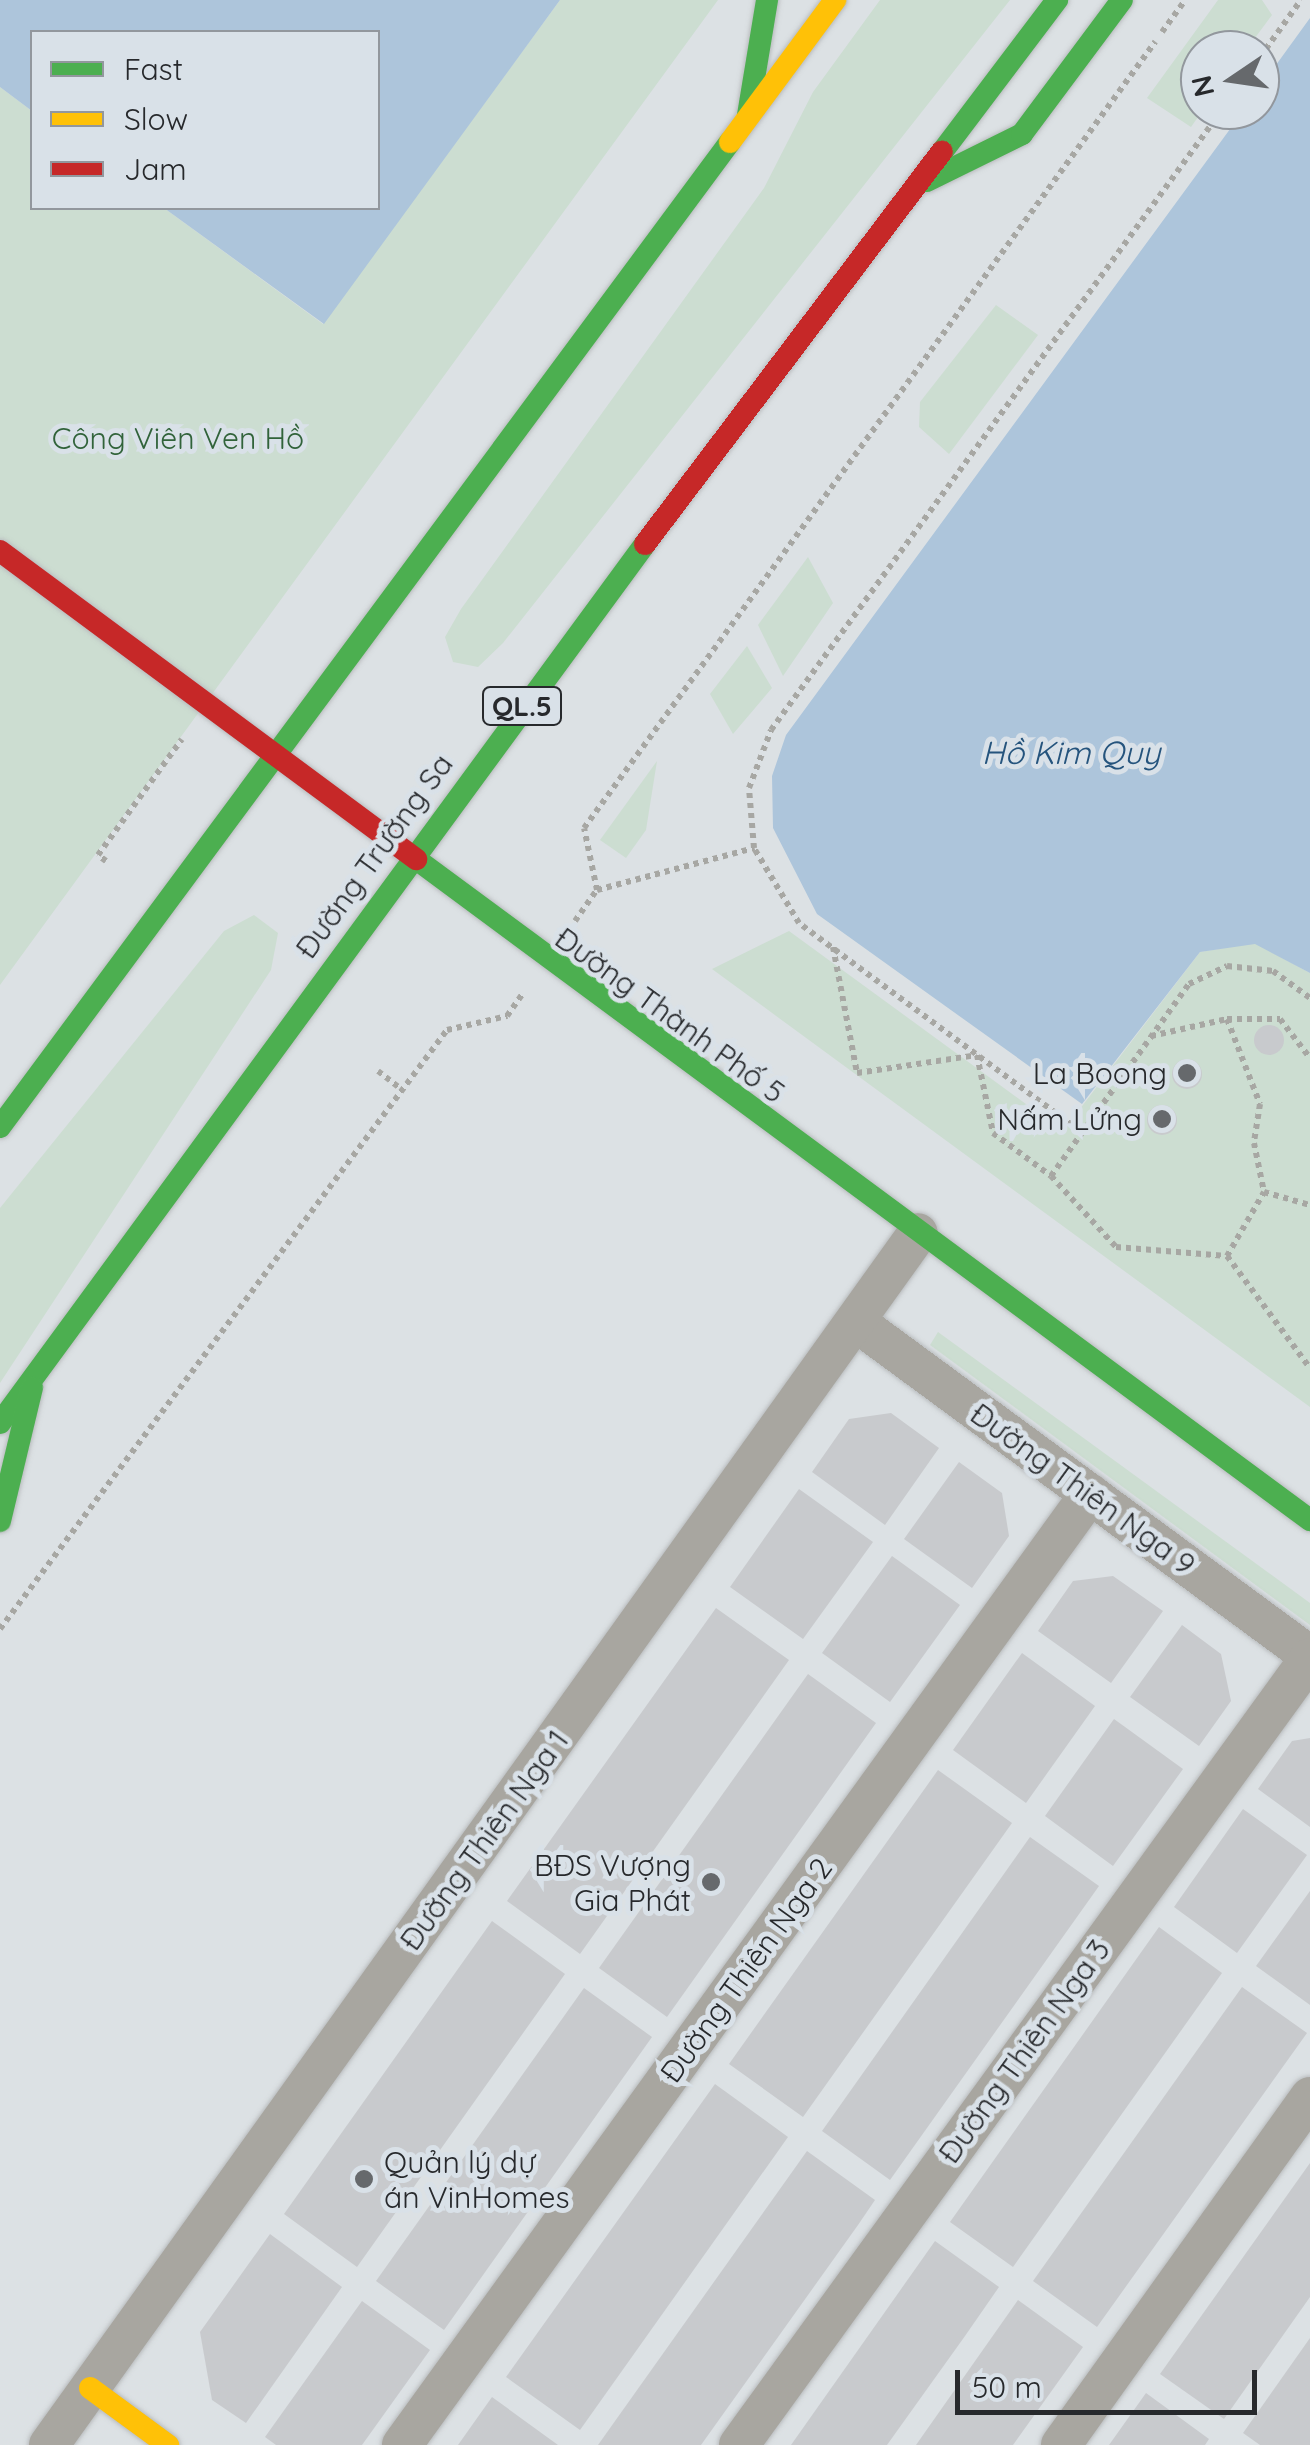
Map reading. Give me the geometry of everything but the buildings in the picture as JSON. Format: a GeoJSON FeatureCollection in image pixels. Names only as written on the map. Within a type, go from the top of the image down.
{"type":"FeatureCollection","features":[{"type":"Feature","properties":{"kind":"main road"},"geometry":{"type":"LineString","coordinates":[[746,124],[767,0]]}},
{"type":"Feature","properties":{"kind":"main road"},"geometry":{"type":"LineString","coordinates":[[0,1128],[270,756],[835,0]]}},
{"type":"Feature","properties":{"kind":"main road","name":"Đường Trường Sa"},"geometry":{"type":"LineString","coordinates":[[0,1423],[408,858],[1057,0]]}},
{"type":"Feature","properties":{"kind":"main road","name":"Đường Trường Sa"},"geometry":{"type":"LineString","coordinates":[[915,187],[1022,134],[1122,0]]}},
{"type":"Feature","properties":{"kind":"main road","name":"Đường Thành Phố 5"},"geometry":{"type":"LineString","coordinates":[[0,552],[546,961],[1310,1520]]}},
{"type":"Feature","properties":{"kind":"main road","name":"Đường Trường Sa"},"geometry":{"type":"LineString","coordinates":[[0,1521],[35,1376]]}},
{"type":"Feature","properties":{"kind":"main road"},"geometry":{"type":"LineString","coordinates":[[90,2388],[168,2445]]}},
{"type":"Feature","properties":{"kind":"street","name":"Đường Thiên Nga 1"},"geometry":{"type":"LineString","coordinates":[[49,2445],[918,1233]]}},
{"type":"Feature","properties":{"kind":"street","name":"Đường Thiên Nga 9"},"geometry":{"type":"LineString","coordinates":[[856,1322],[1310,1657]]}},
{"type":"Feature","properties":{"kind":"street","name":"Đường Thiên Nga 2"},"geometry":{"type":"LineString","coordinates":[[402,2445],[1090,1494]]}},
{"type":"Feature","properties":{"kind":"street","name":"Đường Thiên Nga 3"},"geometry":{"type":"LineString","coordinates":[[738,2445],[1310,1657]]}},
{"type":"Feature","properties":{"kind":"street"},"geometry":{"type":"LineString","coordinates":[[1061,2445],[1310,2097]]}},
{"type":"Feature","properties":{"kind":"path"},"geometry":{"type":"LineString","coordinates":[[598,890],[584,828],[1186,0]]}},
{"type":"Feature","properties":{"kind":"path"},"geometry":{"type":"LineString","coordinates":[[1280,30],[1302,0]]}},
{"type":"Feature","properties":{"kind":"path"},"geometry":{"type":"LineString","coordinates":[[1080,1130],[799,923],[754,848],[749,788],[772,730],[1207,130]]}},
{"type":"Feature","properties":{"kind":"path"},"geometry":{"type":"LineString","coordinates":[[106,862],[98,855],[206,706]]}},
{"type":"Feature","properties":{"kind":"path"},"geometry":{"type":"LineString","coordinates":[[0,1629],[447,1030],[507,1016],[598,890],[754,848]]}},
{"type":"Feature","properties":{"kind":"path"},"geometry":{"type":"LineString","coordinates":[[832,947],[857,1073],[978,1055]]}},
{"type":"Feature","properties":{"kind":"path"},"geometry":{"type":"LineString","coordinates":[[1050,1176],[1189,984],[1227,966],[1273,971],[1310,998]]}},
{"type":"Feature","properties":{"kind":"path"},"geometry":{"type":"LineString","coordinates":[[1150,1036],[1227,1020],[1280,1019],[1310,1058]]}},
{"type":"Feature","properties":{"kind":"path"},"geometry":{"type":"LineString","coordinates":[[1227,1020],[1260,1104],[1254,1143],[1264,1192],[1227,1256]]}},
{"type":"Feature","properties":{"kind":"path"},"geometry":{"type":"LineString","coordinates":[[978,1055],[992,1133],[1050,1176],[1116,1247],[1227,1256],[1310,1368]]}},
{"type":"Feature","properties":{"kind":"path"},"geometry":{"type":"LineString","coordinates":[[378,1071],[401,1089]]}},
{"type":"Feature","properties":{"kind":"path"},"geometry":{"type":"LineString","coordinates":[[1264,1192],[1310,1205]]}},
{"type":"Feature","properties":{"kind":"path"},"geometry":{"type":"LineString","coordinates":[[1302,1358],[1310,1352]]}},
{"type":"Feature","properties":{"kind":"green space","name":"Công Viên Ven Hồ"},"geometry":{"type":"Polygon","coordinates":[[[560,0],[718,0],[0,985],[0,87],[30,110],[30,210],[167,210],[323,324],[560,0]]]}},
{"type":"Feature","properties":{"kind":"green space"},"geometry":{"type":"Polygon","coordinates":[[[880,0],[1010,0],[503,643],[478,667],[453,662],[445,637],[461,609],[764,188],[813,92],[880,0]]]}},
{"type":"Feature","properties":{"kind":"green space"},"geometry":{"type":"Polygon","coordinates":[[[1218,0],[1262,0],[1272,15],[1261,30],[1196,30],[1218,0]]]}},
{"type":"Feature","properties":{"kind":"green space"},"geometry":{"type":"Polygon","coordinates":[[[1180,52],[1180,120],[1147,98],[1180,52]]]}},
{"type":"Feature","properties":{"kind":"green space"},"geometry":{"type":"Polygon","coordinates":[[[996,305],[1038,335],[949,454],[919,427],[920,402],[996,305]]]}},
{"type":"Feature","properties":{"kind":"green space"},"geometry":{"type":"Polygon","coordinates":[[[808,557],[833,603],[783,676],[758,625],[808,557]]]}},
{"type":"Feature","properties":{"kind":"green space"},"geometry":{"type":"Polygon","coordinates":[[[747,646],[772,688],[733,734],[710,694],[747,646]]]}},
{"type":"Feature","properties":{"kind":"green space"},"geometry":{"type":"Polygon","coordinates":[[[657,761],[646,830],[626,858],[600,840],[657,761]]]}},
{"type":"Feature","properties":{"kind":"green space"},"geometry":{"type":"Polygon","coordinates":[[[254,915],[278,933],[271,970],[0,1383],[0,1208],[224,931],[254,915]]]}},
{"type":"Feature","properties":{"kind":"green space"},"geometry":{"type":"Polygon","coordinates":[[[789,931],[1063,1131],[1200,952],[1255,943],[1310,973],[1310,1407],[712,969],[789,931]]]}},
{"type":"Feature","properties":{"kind":"green space"},"geometry":{"type":"Polygon","coordinates":[[[938,1332],[1310,1603],[1310,1625],[930,1345],[938,1332]]]}},
{"type":"Feature","properties":{"kind":"water"},"geometry":{"type":"Polygon","coordinates":[[[0,0],[560,0],[324,324],[167,210],[380,210],[380,30],[30,30],[30,110],[0,87],[0,0]]]}},
{"type":"Feature","properties":{"kind":"water","name":"Hồ Kim Quy"},"geometry":{"type":"Polygon","coordinates":[[[1310,18],[1310,973],[1255,944],[1200,952],[1082,1104],[817,914],[773,828],[772,776],[786,735],[1229,130],[1280,130],[1280,59],[1310,18]]]}},
{"type":"Feature","properties":{"kind":"traffic: fast"},"geometry":{"type":"LineString","coordinates":[[748,115],[767,0]]}},
{"type":"Feature","properties":{"kind":"traffic: fast"},"geometry":{"type":"LineString","coordinates":[[942,152],[1057,0]]}},
{"type":"Feature","properties":{"kind":"traffic: fast"},"geometry":{"type":"LineString","coordinates":[[927,181],[1022,134],[1122,0]]}},
{"type":"Feature","properties":{"kind":"traffic: fast"},"geometry":{"type":"LineString","coordinates":[[0,1127],[730,142]]}},
{"type":"Feature","properties":{"kind":"traffic: fast"},"geometry":{"type":"LineString","coordinates":[[0,1423],[645,544]]}},
{"type":"Feature","properties":{"kind":"traffic: fast"},"geometry":{"type":"LineString","coordinates":[[416,859],[1310,1520]]}},
{"type":"Feature","properties":{"kind":"traffic: fast"},"geometry":{"type":"LineString","coordinates":[[0,1521],[32,1388]]}},
{"type":"Feature","properties":{"kind":"traffic: slow"},"geometry":{"type":"LineString","coordinates":[[730,142],[835,0]]}},
{"type":"Feature","properties":{"kind":"traffic: slow"},"geometry":{"type":"LineString","coordinates":[[90,2388],[168,2445]]}},
{"type":"Feature","properties":{"kind":"traffic: jam"},"geometry":{"type":"LineString","coordinates":[[645,544],[942,152]]}},
{"type":"Feature","properties":{"kind":"traffic: jam"},"geometry":{"type":"LineString","coordinates":[[0,551],[416,859]]}},
{"type":"Feature","properties":{"kind":"place","name":"La Boong"},"geometry":{"type":"Point","coordinates":[1187,1073]}},
{"type":"Feature","properties":{"kind":"place","name":"Nấm Lửng"},"geometry":{"type":"Point","coordinates":[1162,1119]}},
{"type":"Feature","properties":{"kind":"place","name":"BĐS Vượng Gia Phát"},"geometry":{"type":"Point","coordinates":[711,1882]}},
{"type":"Feature","properties":{"kind":"place","name":"Quản lý dự án VinHomes"},"geometry":{"type":"Point","coordinates":[364,2179]}}]}
